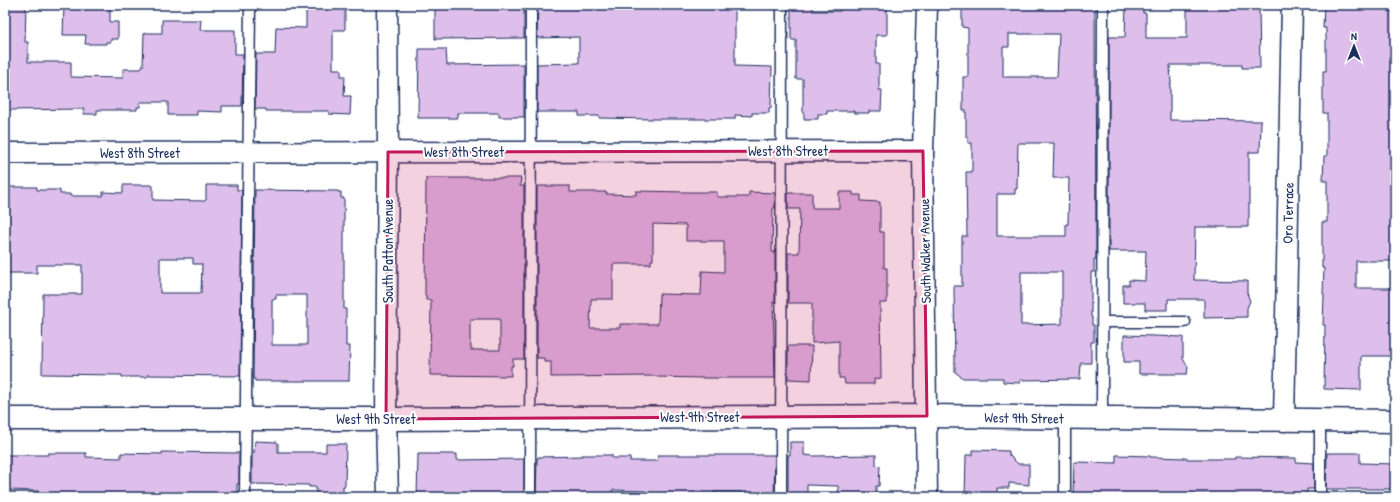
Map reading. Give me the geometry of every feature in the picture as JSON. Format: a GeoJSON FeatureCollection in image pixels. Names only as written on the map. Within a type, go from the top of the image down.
{"type":"FeatureCollection","features":[{"type":"Feature","properties":{"kind":"main road","name":"West 9th Street"},"geometry":{"type":"LineString","coordinates":[[5,419],[386,419],[927,416],[1395,421]]}},
{"type":"Feature","properties":{"kind":"street","name":"South Patton Avenue"},"geometry":{"type":"LineString","coordinates":[[387,5],[388,152],[386,419],[388,497]]}},
{"type":"Feature","properties":{"kind":"street","name":"South Walker Avenue"},"geometry":{"type":"LineString","coordinates":[[927,5],[923,150],[927,497]]}},
{"type":"Feature","properties":{"kind":"street","name":"Oro Terrace"},"geometry":{"type":"LineString","coordinates":[[1284,420],[1292,5]]}},
{"type":"Feature","properties":{"kind":"street","name":"West 8th Street"},"geometry":{"type":"LineString","coordinates":[[5,153],[923,150]]}},
{"type":"Feature","properties":{"kind":"lane"},"geometry":{"type":"LineString","coordinates":[[245,497],[247,153],[250,5]]}},
{"type":"Feature","properties":{"kind":"lane"},"geometry":{"type":"LineString","coordinates":[[530,497],[531,5]]}},
{"type":"Feature","properties":{"kind":"lane"},"geometry":{"type":"LineString","coordinates":[[781,497],[783,151],[782,5]]}},
{"type":"Feature","properties":{"kind":"lane"},"geometry":{"type":"LineString","coordinates":[[1102,418],[1103,5]]}},
{"type":"Feature","properties":{"kind":"lane"},"geometry":{"type":"LineString","coordinates":[[1103,322],[1185,322]]}},
{"type":"Feature","properties":{"kind":"lane"},"geometry":{"type":"LineString","coordinates":[[1065,418],[1065,497]]}},
{"type":"Feature","properties":{"kind":"lane"},"geometry":{"type":"LineString","coordinates":[[1320,420],[1320,497]]}},
{"type":"Feature","properties":{"kind":"highlighted area"},"geometry":{"type":"Polygon","coordinates":[[[923,151],[927,416],[386,419],[388,152],[923,151]]]}},
{"type":"Feature","properties":{"kind":"building"},"geometry":{"type":"Polygon","coordinates":[[[8,5],[26,5],[25,42],[28,42],[28,62],[71,62],[71,77],[123,78],[123,69],[141,69],[143,66],[144,33],[162,33],[162,20],[201,20],[200,30],[235,30],[235,54],[243,54],[242,106],[222,106],[222,112],[197,111],[197,115],[168,115],[168,102],[140,102],[140,107],[137,107],[137,110],[97,110],[97,114],[84,114],[84,109],[7,110],[8,5]]]}},
{"type":"Feature","properties":{"kind":"building"},"geometry":{"type":"Polygon","coordinates":[[[64,5],[110,5],[110,22],[118,22],[118,39],[111,39],[111,42],[106,42],[106,44],[85,44],[86,35],[63,35],[64,5]]]}},
{"type":"Feature","properties":{"kind":"building"},"geometry":{"type":"Polygon","coordinates":[[[306,5],[345,5],[345,30],[333,30],[333,69],[341,69],[341,76],[345,76],[344,96],[351,96],[350,115],[329,114],[329,111],[266,111],[266,109],[255,109],[256,54],[275,54],[276,27],[306,28],[306,5]]]}},
{"type":"Feature","properties":{"kind":"building"},"geometry":{"type":"Polygon","coordinates":[[[435,5],[524,5],[524,38],[435,39],[435,5]]]}},
{"type":"Feature","properties":{"kind":"building"},"geometry":{"type":"Polygon","coordinates":[[[538,5],[735,5],[735,66],[772,67],[771,108],[769,108],[769,113],[752,113],[752,116],[735,115],[735,119],[654,119],[599,118],[599,116],[579,116],[579,112],[537,112],[537,64],[579,63],[579,37],[537,38],[538,5]]]}},
{"type":"Feature","properties":{"kind":"building"},"geometry":{"type":"Polygon","coordinates":[[[791,5],[813,5],[813,11],[840,11],[840,5],[887,5],[887,35],[876,35],[876,64],[879,64],[879,90],[882,90],[881,111],[854,113],[854,111],[827,111],[827,114],[818,114],[818,119],[804,119],[803,79],[796,79],[796,40],[791,40],[791,5]]]}},
{"type":"Feature","properties":{"kind":"building"},"geometry":{"type":"Polygon","coordinates":[[[962,5],[1095,5],[1096,259],[1094,259],[1094,272],[1091,272],[1091,317],[1092,325],[1094,325],[1094,342],[1091,342],[1091,363],[1081,363],[1080,379],[1020,380],[1020,383],[1003,382],[1003,378],[963,378],[955,372],[954,286],[962,286],[962,236],[967,236],[966,172],[972,172],[972,143],[968,143],[968,137],[966,137],[966,110],[963,110],[963,77],[968,77],[968,28],[962,27],[962,5]],[[1009,34],[1009,47],[1003,47],[1003,77],[1057,77],[1059,34],[1009,34]],[[1018,143],[1017,189],[1015,189],[1015,194],[997,194],[997,236],[1066,236],[1066,224],[1068,224],[1069,178],[1053,178],[1054,143],[1018,143]],[[1021,272],[1021,325],[1062,324],[1062,272],[1021,272]]]}},
{"type":"Feature","properties":{"kind":"building"},"geometry":{"type":"Polygon","coordinates":[[[1126,5],[1143,5],[1143,13],[1146,13],[1146,38],[1187,38],[1187,5],[1259,5],[1260,68],[1242,68],[1242,65],[1170,65],[1170,120],[1261,121],[1260,152],[1249,152],[1248,227],[1195,227],[1194,280],[1247,281],[1247,293],[1250,301],[1247,308],[1247,317],[1204,318],[1204,299],[1168,299],[1167,310],[1145,310],[1145,303],[1123,303],[1123,285],[1129,285],[1129,280],[1145,281],[1146,251],[1109,251],[1109,37],[1125,37],[1126,5]]]}},
{"type":"Feature","properties":{"kind":"building"},"geometry":{"type":"Polygon","coordinates":[[[1324,5],[1388,5],[1388,11],[1395,11],[1395,261],[1356,261],[1356,288],[1395,288],[1395,356],[1361,356],[1361,390],[1324,389],[1325,325],[1323,325],[1324,268],[1322,268],[1322,222],[1327,222],[1327,181],[1323,181],[1324,156],[1327,156],[1327,113],[1323,113],[1323,71],[1326,71],[1326,28],[1323,28],[1324,5]]]}},
{"type":"Feature","properties":{"kind":"building"},"geometry":{"type":"Polygon","coordinates":[[[419,49],[446,49],[447,65],[524,64],[524,117],[499,117],[499,113],[458,113],[458,118],[418,118],[419,49]]]}},
{"type":"Feature","properties":{"kind":"building"},"geometry":{"type":"Polygon","coordinates":[[[426,178],[521,178],[520,186],[524,186],[524,359],[513,359],[511,376],[430,375],[431,300],[426,300],[426,178]],[[470,319],[471,350],[500,350],[500,319],[470,319]]]}},
{"type":"Feature","properties":{"kind":"building"},"geometry":{"type":"Polygon","coordinates":[[[123,185],[151,185],[153,186],[153,200],[205,201],[206,185],[237,185],[237,190],[242,190],[240,376],[147,375],[147,377],[122,377],[122,375],[42,374],[43,294],[82,294],[82,265],[37,265],[37,273],[5,273],[5,187],[37,187],[37,190],[60,190],[60,194],[70,194],[70,196],[103,196],[103,192],[123,193],[123,185]],[[160,258],[160,293],[201,293],[202,264],[193,264],[193,258],[160,258]]]}},
{"type":"Feature","properties":{"kind":"building"},"geometry":{"type":"Polygon","coordinates":[[[537,186],[570,186],[570,192],[606,192],[606,194],[636,195],[636,191],[717,192],[717,197],[749,197],[749,192],[775,193],[775,208],[773,208],[772,252],[775,252],[775,303],[773,302],[775,378],[702,378],[657,376],[551,377],[551,362],[544,362],[544,358],[537,358],[537,186]],[[653,224],[653,260],[651,260],[651,264],[613,264],[613,299],[591,299],[590,328],[620,328],[620,324],[658,324],[659,294],[701,295],[702,271],[724,272],[724,241],[686,241],[686,225],[653,224]]]}},
{"type":"Feature","properties":{"kind":"building"},"geometry":{"type":"Polygon","coordinates":[[[255,190],[341,192],[341,198],[344,198],[344,309],[346,309],[346,346],[350,346],[349,381],[255,381],[255,379],[253,379],[255,190]],[[276,295],[276,299],[272,299],[272,345],[307,345],[307,295],[276,295]]]}},
{"type":"Feature","properties":{"kind":"building"},"geometry":{"type":"Polygon","coordinates":[[[839,192],[853,192],[853,195],[861,195],[861,201],[880,202],[880,232],[884,232],[884,268],[887,268],[887,303],[880,303],[881,378],[874,379],[874,384],[845,384],[844,378],[839,378],[839,341],[812,343],[812,303],[788,303],[788,253],[799,253],[800,209],[788,209],[788,193],[812,193],[812,208],[839,208],[839,192]]]}},
{"type":"Feature","properties":{"kind":"building"},"geometry":{"type":"Polygon","coordinates":[[[1124,335],[1183,337],[1183,359],[1188,367],[1187,374],[1139,374],[1139,362],[1124,362],[1124,335]]]}},
{"type":"Feature","properties":{"kind":"building"},"geometry":{"type":"Polygon","coordinates":[[[788,346],[812,346],[811,380],[788,379],[788,346]]]}},
{"type":"Feature","properties":{"kind":"building"},"geometry":{"type":"Polygon","coordinates":[[[255,441],[277,442],[278,452],[326,452],[326,444],[346,444],[345,486],[343,486],[343,497],[316,497],[316,487],[309,487],[309,485],[252,484],[252,453],[254,453],[255,441]]]}},
{"type":"Feature","properties":{"kind":"building"},"geometry":{"type":"Polygon","coordinates":[[[790,442],[804,442],[804,455],[876,455],[876,465],[880,466],[879,486],[876,486],[876,497],[839,497],[838,486],[807,485],[807,497],[788,497],[788,455],[790,455],[790,442]]]}},
{"type":"Feature","properties":{"kind":"building"},"geometry":{"type":"Polygon","coordinates":[[[973,450],[1009,451],[1009,455],[1018,464],[1029,464],[1029,485],[1009,483],[1009,488],[997,488],[997,497],[965,497],[966,455],[973,455],[973,450]]]}},
{"type":"Feature","properties":{"kind":"building"},"geometry":{"type":"Polygon","coordinates":[[[162,452],[239,453],[239,484],[237,484],[237,497],[38,497],[38,491],[6,490],[7,455],[86,453],[86,457],[121,458],[121,453],[162,454],[162,452]]]}},
{"type":"Feature","properties":{"kind":"building"},"geometry":{"type":"Polygon","coordinates":[[[1327,453],[1360,453],[1360,463],[1395,464],[1395,489],[1326,489],[1327,453]]]}},
{"type":"Feature","properties":{"kind":"building"},"geometry":{"type":"Polygon","coordinates":[[[418,454],[457,454],[457,460],[524,459],[524,497],[417,497],[418,454]]]}},
{"type":"Feature","properties":{"kind":"building"},"geometry":{"type":"Polygon","coordinates":[[[612,455],[612,458],[630,458],[630,461],[657,461],[658,455],[775,455],[774,497],[741,496],[741,492],[714,492],[714,497],[645,497],[645,491],[612,490],[612,497],[536,497],[538,457],[612,455]]]}},
{"type":"Feature","properties":{"kind":"building"},"geometry":{"type":"Polygon","coordinates":[[[1116,455],[1187,459],[1235,459],[1235,457],[1296,458],[1296,462],[1314,463],[1314,489],[1307,489],[1307,496],[1292,497],[1187,494],[1186,497],[1073,497],[1074,462],[1116,463],[1116,455]]]}}]}
